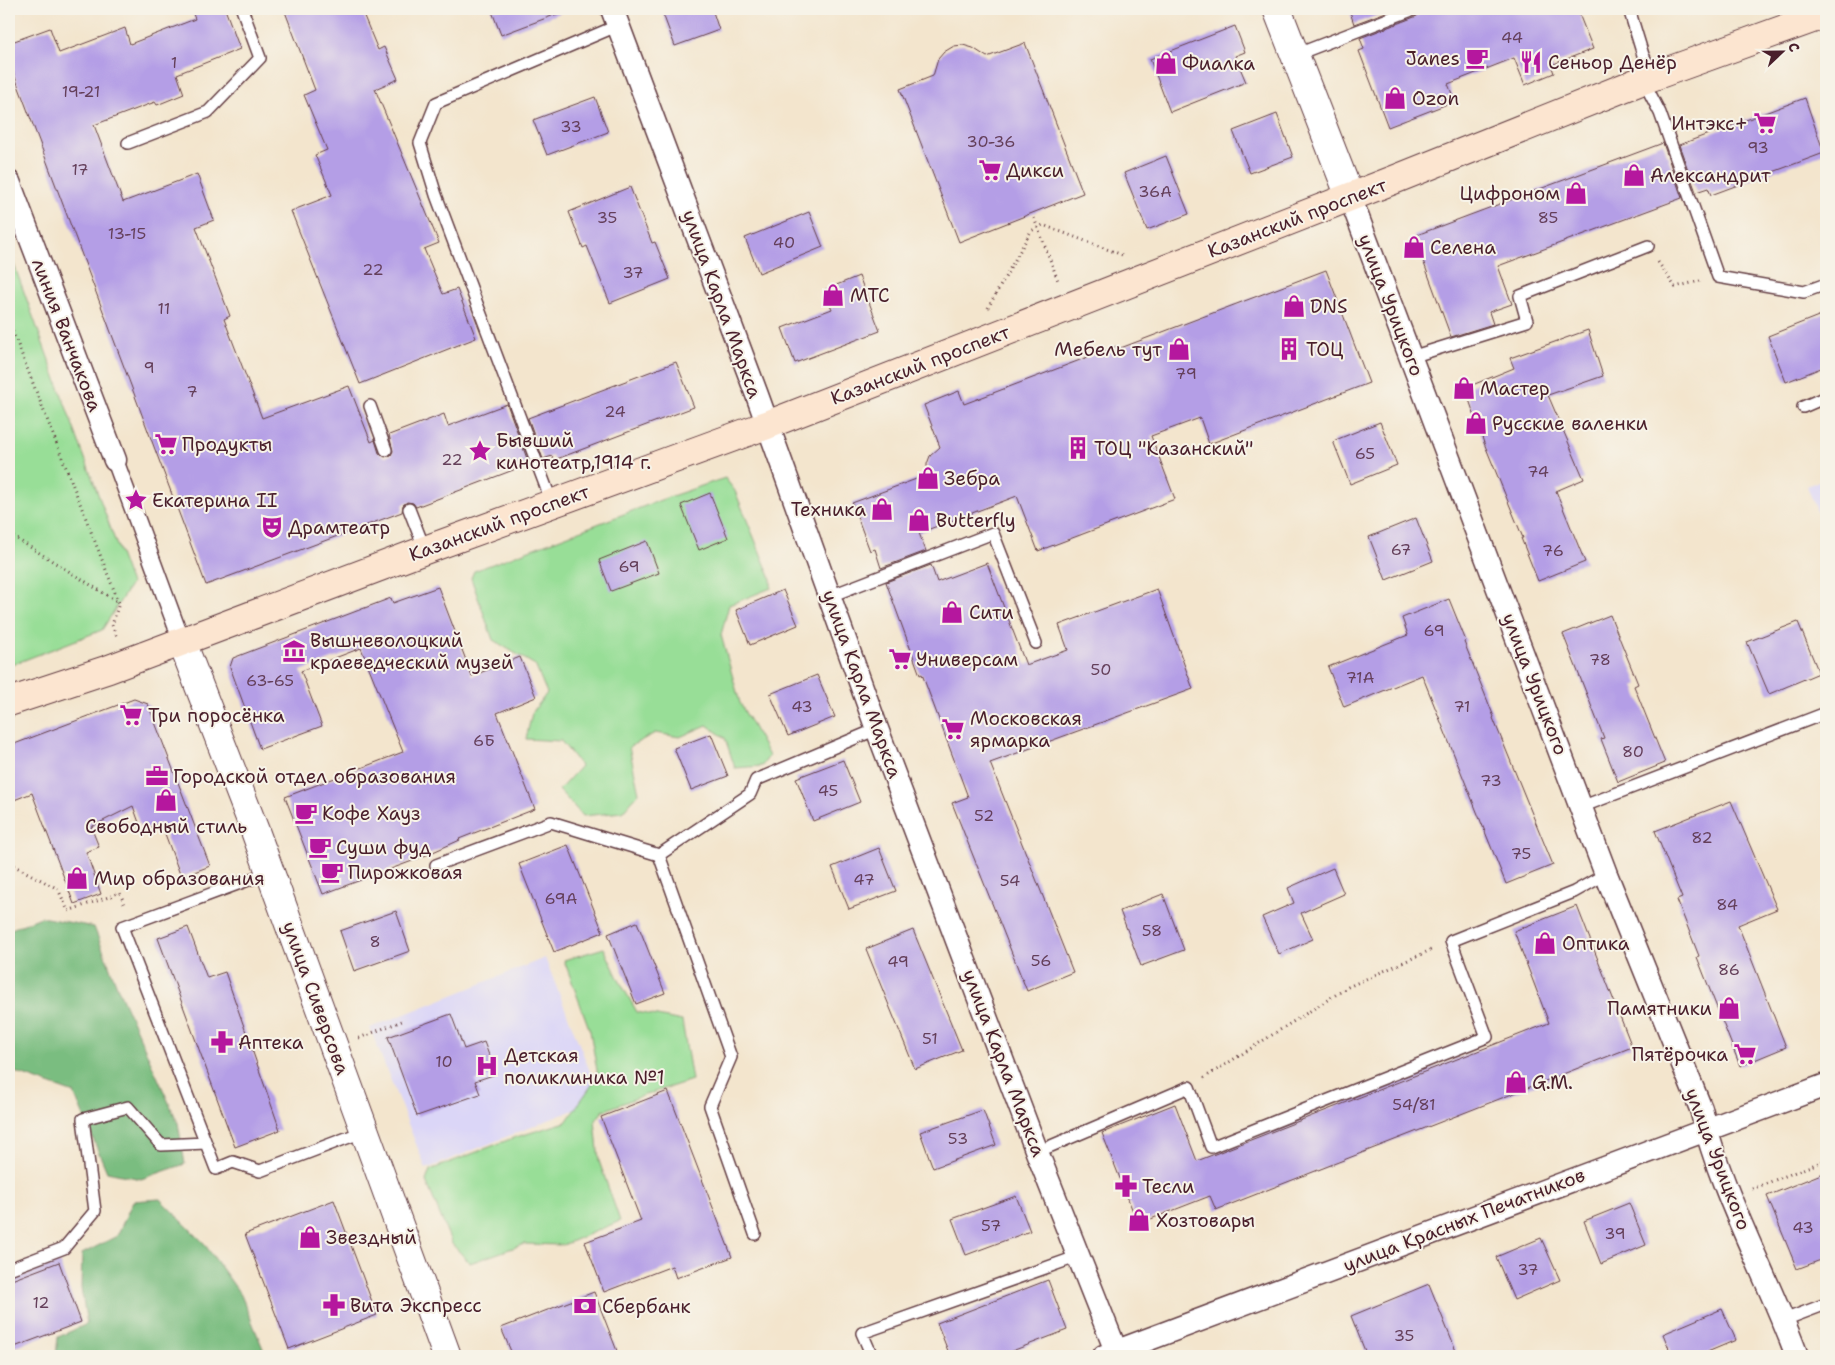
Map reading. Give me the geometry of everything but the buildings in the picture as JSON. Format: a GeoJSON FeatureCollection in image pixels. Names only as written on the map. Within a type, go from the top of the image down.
{"type":"FeatureCollection","features":[{"type":"Feature","properties":{"kind":"main road","name":"Казанский проспект"},"geometry":{"type":"LineString","coordinates":[[9,702],[182,642],[425,550],[767,425],[1350,197],[1648,78],[1822,13]]}},
{"type":"Feature","properties":{"kind":"street","name":"улица Урицкого"},"geometry":{"type":"LineString","coordinates":[[1277,9],[1411,357],[1606,874],[1701,1109],[1705,1129],[1730,1197],[1784,1320],[1797,1356]]}},
{"type":"Feature","properties":{"kind":"street","name":"улица Карла Маркса"},"geometry":{"type":"LineString","coordinates":[[616,17],[830,596],[877,729],[1038,1152],[1080,1256],[1113,1354]]}},
{"type":"Feature","properties":{"kind":"street","name":"линия Ванчакова"},"geometry":{"type":"LineString","coordinates":[[9,182],[115,460]]}},
{"type":"Feature","properties":{"kind":"street"},"geometry":{"type":"LineString","coordinates":[[115,460],[182,642]]}},
{"type":"Feature","properties":{"kind":"street","name":"улица Сиверсова"},"geometry":{"type":"LineString","coordinates":[[182,642],[270,872],[447,1356]]}},
{"type":"Feature","properties":{"kind":"street","name":"улица Красных Печатников"},"geometry":{"type":"LineString","coordinates":[[1113,1354],[1705,1129],[1826,1085]]}},
{"type":"Feature","properties":{"kind":"lane"},"geometry":{"type":"LineString","coordinates":[[128,143],[208,112],[260,58],[242,9]]}},
{"type":"Feature","properties":{"kind":"lane"},"geometry":{"type":"LineString","coordinates":[[1295,55],[1414,9]]}},
{"type":"Feature","properties":{"kind":"lane"},"geometry":{"type":"LineString","coordinates":[[1629,9],[1648,78],[1718,277],[1804,292],[1826,284]]}},
{"type":"Feature","properties":{"kind":"lane"},"geometry":{"type":"LineString","coordinates":[[552,503],[436,195],[420,143],[436,103],[616,17]]}},
{"type":"Feature","properties":{"kind":"lane"},"geometry":{"type":"LineString","coordinates":[[1411,357],[1527,321],[1520,296],[1648,246]]}},
{"type":"Feature","properties":{"kind":"lane"},"geometry":{"type":"LineString","coordinates":[[1802,407],[1826,397]]}},
{"type":"Feature","properties":{"kind":"lane"},"geometry":{"type":"LineString","coordinates":[[370,406],[386,450]]}},
{"type":"Feature","properties":{"kind":"lane"},"geometry":{"type":"LineString","coordinates":[[409,509],[425,550]]}},
{"type":"Feature","properties":{"kind":"lane"},"geometry":{"type":"LineString","coordinates":[[830,596],[994,533],[1036,643]]}},
{"type":"Feature","properties":{"kind":"lane"},"geometry":{"type":"LineString","coordinates":[[1582,807],[1826,713]]}},
{"type":"Feature","properties":{"kind":"lane"},"geometry":{"type":"LineString","coordinates":[[659,855],[750,794],[756,780],[877,729]]}},
{"type":"Feature","properties":{"kind":"lane"},"geometry":{"type":"LineString","coordinates":[[436,865],[551,822],[659,855]]}},
{"type":"Feature","properties":{"kind":"lane"},"geometry":{"type":"LineString","coordinates":[[659,855],[732,1057],[710,1106],[755,1234]]}},
{"type":"Feature","properties":{"kind":"lane"},"geometry":{"type":"LineString","coordinates":[[270,872],[122,927],[216,1169],[233,1162],[260,1171],[365,1131]]}},
{"type":"Feature","properties":{"kind":"lane"},"geometry":{"type":"LineString","coordinates":[[1038,1152],[1189,1087],[1211,1147],[1487,1037],[1451,941],[1574,892],[1606,874]]}},
{"type":"Feature","properties":{"kind":"lane"},"geometry":{"type":"LineString","coordinates":[[9,1269],[64,1248],[95,1210],[83,1119],[128,1107],[161,1145],[206,1142]]}},
{"type":"Feature","properties":{"kind":"lane"},"geometry":{"type":"LineString","coordinates":[[872,1356],[862,1333],[1080,1256]]}},
{"type":"Feature","properties":{"kind":"lane"},"geometry":{"type":"LineString","coordinates":[[1784,1320],[1826,1304]]}},
{"type":"Feature","properties":{"kind":"path"},"geometry":{"type":"LineString","coordinates":[[1034,218],[1061,289]]}},
{"type":"Feature","properties":{"kind":"path"},"geometry":{"type":"LineString","coordinates":[[985,315],[1031,231],[1043,225],[1130,258]]}},
{"type":"Feature","properties":{"kind":"path"},"geometry":{"type":"LineString","coordinates":[[1648,246],[1674,287],[1718,277]]}},
{"type":"Feature","properties":{"kind":"path"},"geometry":{"type":"LineString","coordinates":[[9,322],[119,603],[9,534]]}},
{"type":"Feature","properties":{"kind":"path"},"geometry":{"type":"LineString","coordinates":[[9,863],[58,889],[68,911],[120,893],[132,923]]}},
{"type":"Feature","properties":{"kind":"path"},"geometry":{"type":"LineString","coordinates":[[1189,1087],[1348,987],[1451,941]]}},
{"type":"Feature","properties":{"kind":"path"},"geometry":{"type":"LineString","coordinates":[[351,1041],[402,1021]]}},
{"type":"Feature","properties":{"kind":"path"},"geometry":{"type":"LineString","coordinates":[[1730,1197],[1826,1160]]}},
{"type":"Feature","properties":{"kind":"shaded area"},"geometry":{"type":"Polygon","coordinates":[[[1826,478],[1826,534],[1807,486],[1826,478]]]}},
{"type":"Feature","properties":{"kind":"shaded area","name":"Детская поликлиника №1"},"geometry":{"type":"Polygon","coordinates":[[[545,958],[601,1099],[426,1169],[370,1028],[545,958]]]}},
{"type":"Feature","properties":{"kind":"green space"},"geometry":{"type":"Polygon","coordinates":[[[9,251],[131,584],[102,630],[9,666],[9,251]]]}},
{"type":"Feature","properties":{"kind":"green space"},"geometry":{"type":"Polygon","coordinates":[[[725,478],[735,491],[771,579],[771,588],[729,605],[721,635],[740,703],[769,756],[762,766],[735,768],[725,738],[707,725],[680,737],[655,733],[629,747],[639,793],[622,812],[583,816],[559,790],[581,766],[561,741],[526,739],[532,713],[547,693],[535,665],[493,640],[471,578],[474,571],[666,498],[725,478]]]}},
{"type":"Feature","properties":{"kind":"green space"},"geometry":{"type":"Polygon","coordinates":[[[41,917],[94,927],[119,991],[178,1123],[185,1164],[141,1179],[107,1172],[74,1093],[9,1070],[9,930],[41,917]]]}},
{"type":"Feature","properties":{"kind":"green space"},"geometry":{"type":"Polygon","coordinates":[[[604,948],[637,1012],[682,1021],[692,1080],[603,1111],[595,1121],[599,1161],[620,1221],[563,1245],[524,1244],[470,1263],[452,1244],[426,1181],[430,1170],[513,1138],[566,1122],[598,1076],[590,1031],[564,960],[604,948]]]}},
{"type":"Feature","properties":{"kind":"green space"},"geometry":{"type":"Polygon","coordinates":[[[160,1199],[203,1242],[241,1295],[266,1356],[56,1355],[58,1337],[87,1324],[81,1288],[82,1254],[117,1236],[133,1201],[160,1199]]]}},
{"type":"Feature","properties":{"kind":"place","name":"Janes"},"geometry":{"type":"Point","coordinates":[1477,58]}},
{"type":"Feature","properties":{"kind":"place","name":"Сеньор Денёр"},"geometry":{"type":"Point","coordinates":[1531,62]}},
{"type":"Feature","properties":{"kind":"place","name":"Фиалка"},"geometry":{"type":"Point","coordinates":[1166,63]}},
{"type":"Feature","properties":{"kind":"place","name":"Ozon"},"geometry":{"type":"Point","coordinates":[1395,98]}},
{"type":"Feature","properties":{"kind":"place","name":"Интэкс+"},"geometry":{"type":"Point","coordinates":[1765,123]}},
{"type":"Feature","properties":{"kind":"place","name":"Дикси"},"geometry":{"type":"Point","coordinates":[990,170]}},
{"type":"Feature","properties":{"kind":"place","name":"Александрит"},"geometry":{"type":"Point","coordinates":[1634,175]}},
{"type":"Feature","properties":{"kind":"place","name":"Цифроном"},"geometry":{"type":"Point","coordinates":[1576,193]}},
{"type":"Feature","properties":{"kind":"place","name":"Селена"},"geometry":{"type":"Point","coordinates":[1414,247]}},
{"type":"Feature","properties":{"kind":"place","name":"МТС"},"geometry":{"type":"Point","coordinates":[833,295]}},
{"type":"Feature","properties":{"kind":"place","name":"DNS"},"geometry":{"type":"Point","coordinates":[1294,306]}},
{"type":"Feature","properties":{"kind":"place","name":"Мебель тут"},"geometry":{"type":"Point","coordinates":[1179,349]}},
{"type":"Feature","properties":{"kind":"place","name":"ТОЦ"},"geometry":{"type":"Point","coordinates":[1289,349]}},
{"type":"Feature","properties":{"kind":"place","name":"Мастер"},"geometry":{"type":"Point","coordinates":[1464,388]}},
{"type":"Feature","properties":{"kind":"place","name":"Русские валенки"},"geometry":{"type":"Point","coordinates":[1476,423]}},
{"type":"Feature","properties":{"kind":"place","name":"Продукты"},"geometry":{"type":"Point","coordinates":[166,444]}},
{"type":"Feature","properties":{"kind":"place","name":"ТОЦ \"Казанский\""},"geometry":{"type":"Point","coordinates":[1078,448]}},
{"type":"Feature","properties":{"kind":"place","name":"Бывший кинотеатр,1914 г."},"geometry":{"type":"Point","coordinates":[480,451]}},
{"type":"Feature","properties":{"kind":"place","name":"Зебра"},"geometry":{"type":"Point","coordinates":[928,478]}},
{"type":"Feature","properties":{"kind":"place","name":"Екатерина II"},"geometry":{"type":"Point","coordinates":[136,500]}},
{"type":"Feature","properties":{"kind":"place","name":"Техника"},"geometry":{"type":"Point","coordinates":[882,509]}},
{"type":"Feature","properties":{"kind":"place","name":"Butterfly"},"geometry":{"type":"Point","coordinates":[919,520]}},
{"type":"Feature","properties":{"kind":"place","name":"Драмтеатр"},"geometry":{"type":"Point","coordinates":[272,527]}},
{"type":"Feature","properties":{"kind":"place","name":"Сити"},"geometry":{"type":"Point","coordinates":[952,612]}},
{"type":"Feature","properties":{"kind":"place","name":"Вышневолоцкий краеведческий музей"},"geometry":{"type":"Point","coordinates":[294,651]}},
{"type":"Feature","properties":{"kind":"place","name":"Универсам"},"geometry":{"type":"Point","coordinates":[900,659]}},
{"type":"Feature","properties":{"kind":"place","name":"Три поросёнка"},"geometry":{"type":"Point","coordinates":[131,715]}},
{"type":"Feature","properties":{"kind":"place","name":"Московская ярмарка"},"geometry":{"type":"Point","coordinates":[953,729]}},
{"type":"Feature","properties":{"kind":"place","name":"Городской отдел образования"},"geometry":{"type":"Point","coordinates":[157,776]}},
{"type":"Feature","properties":{"kind":"place","name":"Свободный стиль"},"geometry":{"type":"Point","coordinates":[166,800]}},
{"type":"Feature","properties":{"kind":"place","name":"Кофе Хауз"},"geometry":{"type":"Point","coordinates":[306,813]}},
{"type":"Feature","properties":{"kind":"place","name":"Суши фуд"},"geometry":{"type":"Point","coordinates":[320,847]}},
{"type":"Feature","properties":{"kind":"place","name":"Пирожковая"},"geometry":{"type":"Point","coordinates":[332,872]}},
{"type":"Feature","properties":{"kind":"place","name":"Мир образования"},"geometry":{"type":"Point","coordinates":[77,878]}},
{"type":"Feature","properties":{"kind":"place","name":"Оптика"},"geometry":{"type":"Point","coordinates":[1545,943]}},
{"type":"Feature","properties":{"kind":"place","name":"Памятники"},"geometry":{"type":"Point","coordinates":[1729,1008]}},
{"type":"Feature","properties":{"kind":"place","name":"Аптека"},"geometry":{"type":"Point","coordinates":[222,1042]}},
{"type":"Feature","properties":{"kind":"place","name":"Пятёрочка"},"geometry":{"type":"Point","coordinates":[1745,1054]}},
{"type":"Feature","properties":{"kind":"place","name":"Детская поликлиника №1"},"geometry":{"type":"Point","coordinates":[487,1066]}},
{"type":"Feature","properties":{"kind":"place","name":"G.M."},"geometry":{"type":"Point","coordinates":[1516,1082]}},
{"type":"Feature","properties":{"kind":"place","name":"Тесли"},"geometry":{"type":"Point","coordinates":[1126,1186]}},
{"type":"Feature","properties":{"kind":"place","name":"Хозтовары"},"geometry":{"type":"Point","coordinates":[1139,1220]}},
{"type":"Feature","properties":{"kind":"place","name":"Звездный"},"geometry":{"type":"Point","coordinates":[310,1237]}},
{"type":"Feature","properties":{"kind":"place","name":"Вита Экспресс"},"geometry":{"type":"Point","coordinates":[334,1305]}},
{"type":"Feature","properties":{"kind":"place","name":"Сбербанк"},"geometry":{"type":"Point","coordinates":[585,1306]}}]}
